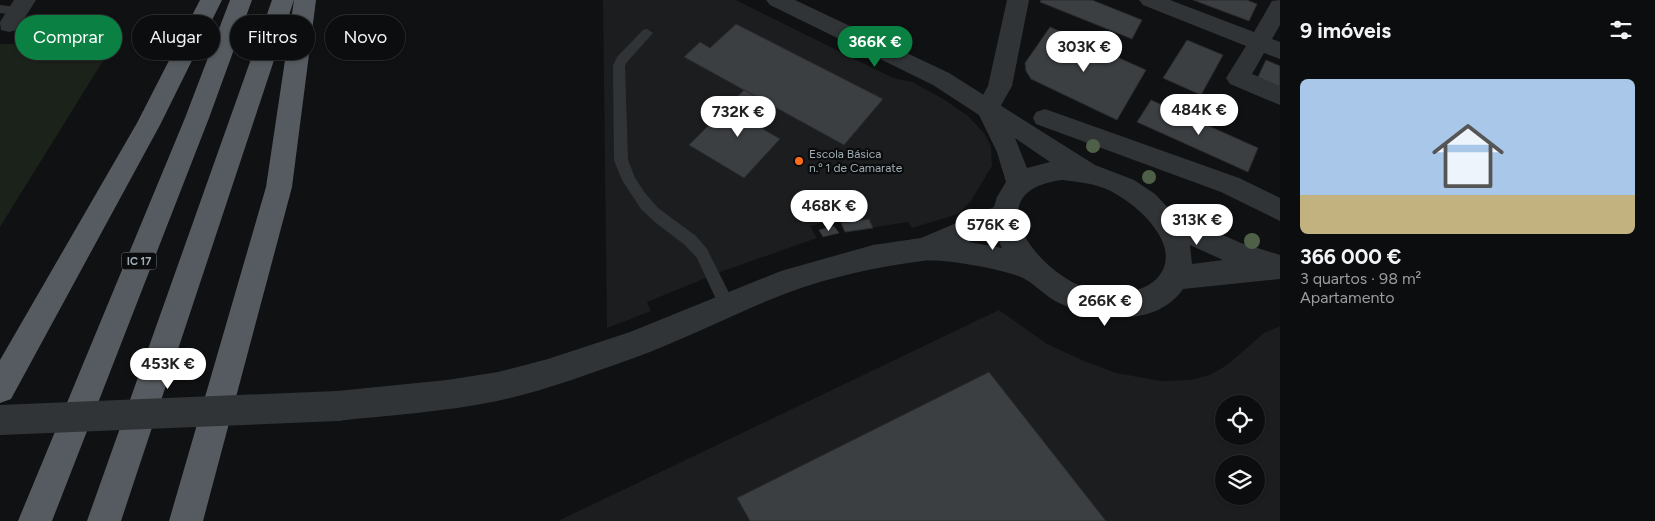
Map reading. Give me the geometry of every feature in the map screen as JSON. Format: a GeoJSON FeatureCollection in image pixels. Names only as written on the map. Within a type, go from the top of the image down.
{"type":"FeatureCollection","features":[{"type":"Feature","properties":{"kind":"highway"},"geometry":{"type":"LineString","coordinates":[[0,389],[148,125],[211,0]]}},
{"type":"Feature","properties":{"kind":"highway","name":"IC 17"},"geometry":{"type":"LineString","coordinates":[[35,521],[197,118],[241,0]]}},
{"type":"Feature","properties":{"kind":"highway"},"geometry":{"type":"LineString","coordinates":[[104,521],[283,0]]}},
{"type":"Feature","properties":{"kind":"highway"},"geometry":{"type":"LineString","coordinates":[[186,521],[279,187],[305,0]]}},
{"type":"Feature","properties":{"kind":"street"},"geometry":{"type":"LineString","coordinates":[[777,0],[941,79],[1088,172],[1132,191],[1150,205],[1165,222],[1175,241],[1178,261],[1175,278],[1162,294],[1140,304],[1112,306],[1082,300],[1054,287],[1030,268],[1016,250],[1008,232],[1006,214],[1007,203],[1012,193],[1020,184],[1038,174],[1062,170],[1088,172]]}},
{"type":"Feature","properties":{"kind":"street"},"geometry":{"type":"LineString","coordinates":[[988,108],[1000,86],[1018,0]]}},
{"type":"Feature","properties":{"kind":"street"},"geometry":{"type":"LineString","coordinates":[[1150,0],[1280,51]]}},
{"type":"Feature","properties":{"kind":"street"},"geometry":{"type":"LineString","coordinates":[[1269,0],[1280,5],[1238,78],[1280,96]]}},
{"type":"Feature","properties":{"kind":"street"},"geometry":{"type":"LineString","coordinates":[[988,108],[1009,152],[1020,184]]}},
{"type":"Feature","properties":{"kind":"street"},"geometry":{"type":"LineString","coordinates":[[1045,118],[1230,184],[1280,210]]}},
{"type":"Feature","properties":{"kind":"street"},"geometry":{"type":"LineString","coordinates":[[0,420],[337,406],[447,395],[498,386],[548,373],[634,344],[780,283],[873,257],[924,249],[1006,214]]}},
{"type":"Feature","properties":{"kind":"street"},"geometry":{"type":"LineString","coordinates":[[1165,222],[1234,252],[1280,267]]}},
{"type":"Feature","properties":{"kind":"street"},"geometry":{"type":"LineString","coordinates":[[924,249],[984,255],[1030,268]]}},
{"type":"Feature","properties":{"kind":"street"},"geometry":{"type":"LineString","coordinates":[[1175,278],[1280,267]]}},
{"type":"Feature","properties":{"kind":"lane"},"geometry":{"type":"LineString","coordinates":[[647,33],[621,60],[619,66],[621,160],[625,174],[631,187],[642,202],[697,247],[705,258],[727,304]]}},
{"type":"Feature","properties":{"kind":"shaded area","name":"Escola Básica n.º 1 de Camarate"},"geometry":{"type":"Polygon","coordinates":[[[603,0],[736,0],[893,78],[912,82],[945,100],[968,116],[984,133],[991,146],[992,166],[971,201],[958,214],[912,228],[908,222],[845,232],[839,219],[810,226],[817,238],[723,271],[647,302],[651,311],[607,328],[603,0]]]}},
{"type":"Feature","properties":{"kind":"shaded area"},"geometry":{"type":"Polygon","coordinates":[[[0,44],[15,44],[15,60],[103,60],[0,227],[0,44]]]}},
{"type":"Feature","properties":{"kind":"shaded area"},"geometry":{"type":"Polygon","coordinates":[[[999,310],[1047,344],[1084,361],[1116,373],[1161,381],[1190,380],[1210,375],[1227,365],[1264,333],[1280,326],[1280,521],[558,521],[999,310]]]}},
{"type":"Feature","properties":{"kind":"building"},"geometry":{"type":"Polygon","coordinates":[[[1041,0],[1092,0],[1142,20],[1132,39],[1040,2],[1041,0]]]}},
{"type":"Feature","properties":{"kind":"building"},"geometry":{"type":"Polygon","coordinates":[[[1193,0],[1247,0],[1257,4],[1249,21],[1193,0]]]}},
{"type":"Feature","properties":{"kind":"building"},"geometry":{"type":"Polygon","coordinates":[[[736,24],[883,99],[844,145],[684,57],[700,42],[710,48],[736,24]]]}},
{"type":"Feature","properties":{"kind":"building"},"geometry":{"type":"Polygon","coordinates":[[[1050,27],[1146,70],[1117,120],[1031,79],[1026,71],[1025,63],[1050,27]]]}},
{"type":"Feature","properties":{"kind":"building"},"geometry":{"type":"Polygon","coordinates":[[[1187,40],[1223,55],[1201,95],[1163,78],[1187,40]]]}},
{"type":"Feature","properties":{"kind":"building"},"geometry":{"type":"Polygon","coordinates":[[[1266,60],[1280,66],[1280,90],[1256,81],[1266,60]]]}},
{"type":"Feature","properties":{"kind":"building"},"geometry":{"type":"Polygon","coordinates":[[[744,90],[755,96],[737,114],[726,108],[744,90]]]}},
{"type":"Feature","properties":{"kind":"building"},"geometry":{"type":"Polygon","coordinates":[[[755,96],[776,108],[758,126],[780,139],[744,178],[689,145],[726,108],[737,114],[755,96]]]}},
{"type":"Feature","properties":{"kind":"building"},"geometry":{"type":"Polygon","coordinates":[[[1151,100],[1258,148],[1248,172],[1137,122],[1151,100]]]}},
{"type":"Feature","properties":{"kind":"building"},"geometry":{"type":"Polygon","coordinates":[[[869,219],[873,228],[845,232],[841,223],[869,219]]]}},
{"type":"Feature","properties":{"kind":"building"},"geometry":{"type":"Polygon","coordinates":[[[834,226],[839,233],[823,237],[819,230],[834,226]]]}},
{"type":"Feature","properties":{"kind":"building"},"geometry":{"type":"Polygon","coordinates":[[[989,372],[1106,521],[750,521],[737,498],[989,372]]]}},
{"type":"Feature","properties":{"kind":"place","name":"Escola Básica n.º 1 de Camarate"},"geometry":{"type":"Point","coordinates":[799,161]}}]}
